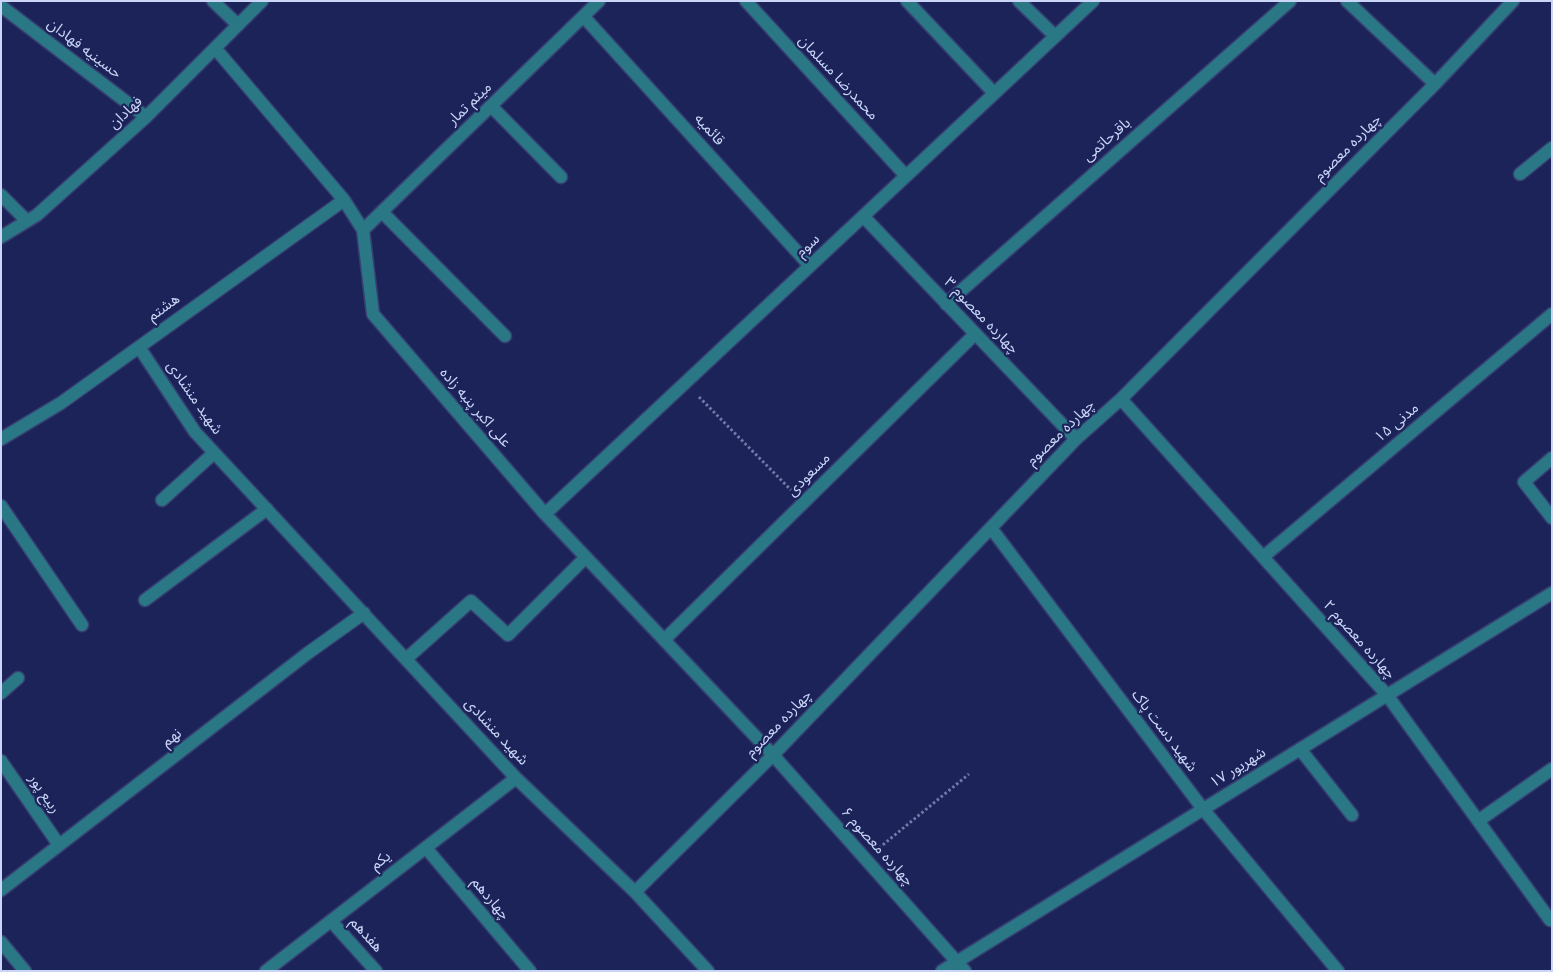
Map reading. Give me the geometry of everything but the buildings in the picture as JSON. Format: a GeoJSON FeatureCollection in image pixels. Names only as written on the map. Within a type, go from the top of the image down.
{"type":"FeatureCollection","features":[{"type":"Feature","properties":{"kind":"street"},"geometry":{"type":"LineString","coordinates":[[213,1],[238,25]]}},
{"type":"Feature","properties":{"kind":"street","name":"فهادان"},"geometry":{"type":"LineString","coordinates":[[1,237],[37,215],[146,117],[262,1]]}},
{"type":"Feature","properties":{"kind":"street","name":"میثم تمار"},"geometry":{"type":"LineString","coordinates":[[363,230],[599,1]]}},
{"type":"Feature","properties":{"kind":"street","name":"محمدرضا مسلمان"},"geometry":{"type":"LineString","coordinates":[[746,1],[906,176]]}},
{"type":"Feature","properties":{"kind":"street"},"geometry":{"type":"LineString","coordinates":[[907,1],[994,93]]}},
{"type":"Feature","properties":{"kind":"street"},"geometry":{"type":"LineString","coordinates":[[1019,1],[1055,36]]}},
{"type":"Feature","properties":{"kind":"street","name":"سوم"},"geometry":{"type":"LineString","coordinates":[[545,514],[1093,1]]}},
{"type":"Feature","properties":{"kind":"street","name":"باقرحاتمی"},"geometry":{"type":"LineString","coordinates":[[946,304],[1290,1]]}},
{"type":"Feature","properties":{"kind":"street"},"geometry":{"type":"LineString","coordinates":[[1347,1],[1435,84]]}},
{"type":"Feature","properties":{"kind":"street","name":"چهارده معصوم"},"geometry":{"type":"LineString","coordinates":[[635,892],[773,755],[1076,439],[1121,399],[1435,84],[1513,1]]}},
{"type":"Feature","properties":{"kind":"street","name":"حسینیه فهادان"},"geometry":{"type":"LineString","coordinates":[[1,6],[146,117]]}},
{"type":"Feature","properties":{"kind":"street","name":"قائمیه"},"geometry":{"type":"LineString","coordinates":[[584,17],[810,266]]}},
{"type":"Feature","properties":{"kind":"street","name":"علی اکبر پنبه زاده"},"geometry":{"type":"LineString","coordinates":[[215,48],[344,200],[363,230],[373,314],[545,514],[773,755]]}},
{"type":"Feature","properties":{"kind":"street"},"geometry":{"type":"LineString","coordinates":[[492,106],[561,177]]}},
{"type":"Feature","properties":{"kind":"street"},"geometry":{"type":"LineString","coordinates":[[1520,174],[1552,148]]}},
{"type":"Feature","properties":{"kind":"street"},"geometry":{"type":"LineString","coordinates":[[1,195],[27,221]]}},
{"type":"Feature","properties":{"kind":"street","name":"هشتم"},"geometry":{"type":"LineString","coordinates":[[1,439],[61,403],[344,200]]}},
{"type":"Feature","properties":{"kind":"street"},"geometry":{"type":"LineString","coordinates":[[382,212],[505,336]]}},
{"type":"Feature","properties":{"kind":"street","name":"چهارده معصوم ۳"},"geometry":{"type":"LineString","coordinates":[[863,216],[1076,439]]}},
{"type":"Feature","properties":{"kind":"street","name":"مدنی ۱۵"},"geometry":{"type":"LineString","coordinates":[[1263,558],[1552,314]]}},
{"type":"Feature","properties":{"kind":"street","name":"مسعودی"},"geometry":{"type":"LineString","coordinates":[[664,640],[975,334]]}},
{"type":"Feature","properties":{"kind":"street","name":"شهید منشادی"},"geometry":{"type":"LineString","coordinates":[[139,347],[195,432],[516,778],[635,892],[708,971]]}},
{"type":"Feature","properties":{"kind":"street","name":"چهارده معصوم ۲"},"geometry":{"type":"LineString","coordinates":[[1121,399],[1387,695],[1551,920]]}},
{"type":"Feature","properties":{"kind":"street"},"geometry":{"type":"LineString","coordinates":[[162,500],[214,452]]}},
{"type":"Feature","properties":{"kind":"street"},"geometry":{"type":"LineString","coordinates":[[1552,458],[1524,482],[1552,518]]}},
{"type":"Feature","properties":{"kind":"street"},"geometry":{"type":"LineString","coordinates":[[1,506],[82,624]]}},
{"type":"Feature","properties":{"kind":"street"},"geometry":{"type":"LineString","coordinates":[[145,600],[267,509]]}},
{"type":"Feature","properties":{"kind":"street","name":"شهید دست پاک"},"geometry":{"type":"LineString","coordinates":[[991,528],[1203,809],[1338,971]]}},
{"type":"Feature","properties":{"kind":"street"},"geometry":{"type":"LineString","coordinates":[[406,660],[471,601],[508,635],[586,557]]}},
{"type":"Feature","properties":{"kind":"street","name":"۱۷ شهریور"},"geometry":{"type":"LineString","coordinates":[[942,971],[961,966],[1203,809],[1552,593]]}},
{"type":"Feature","properties":{"kind":"street","name":"نهم"},"geometry":{"type":"LineString","coordinates":[[1,890],[308,652],[364,613]]}},
{"type":"Feature","properties":{"kind":"street"},"geometry":{"type":"LineString","coordinates":[[1,693],[18,678]]}},
{"type":"Feature","properties":{"kind":"street"},"geometry":{"type":"LineString","coordinates":[[1300,749],[1352,815]]}},
{"type":"Feature","properties":{"kind":"street","name":"چهارده معصوم ۶"},"geometry":{"type":"LineString","coordinates":[[773,755],[961,966]]}},
{"type":"Feature","properties":{"kind":"street","name":"ربیع پور"},"geometry":{"type":"LineString","coordinates":[[1,761],[59,845]]}},
{"type":"Feature","properties":{"kind":"street"},"geometry":{"type":"LineString","coordinates":[[1478,821],[1552,769]]}},
{"type":"Feature","properties":{"kind":"street","name":"یکم"},"geometry":{"type":"LineString","coordinates":[[266,971],[516,778]]}},
{"type":"Feature","properties":{"kind":"street","name":"چهاردهم"},"geometry":{"type":"LineString","coordinates":[[426,848],[530,971]]}},
{"type":"Feature","properties":{"kind":"street","name":"هفدهم"},"geometry":{"type":"LineString","coordinates":[[332,921],[376,971]]}},
{"type":"Feature","properties":{"kind":"street"},"geometry":{"type":"LineString","coordinates":[[1,942],[25,971]]}},
{"type":"Feature","properties":{"kind":"path"},"geometry":{"type":"LineString","coordinates":[[685,383],[804,502]]}},
{"type":"Feature","properties":{"kind":"path"},"geometry":{"type":"LineString","coordinates":[[866,859],[969,774]]}}]}
